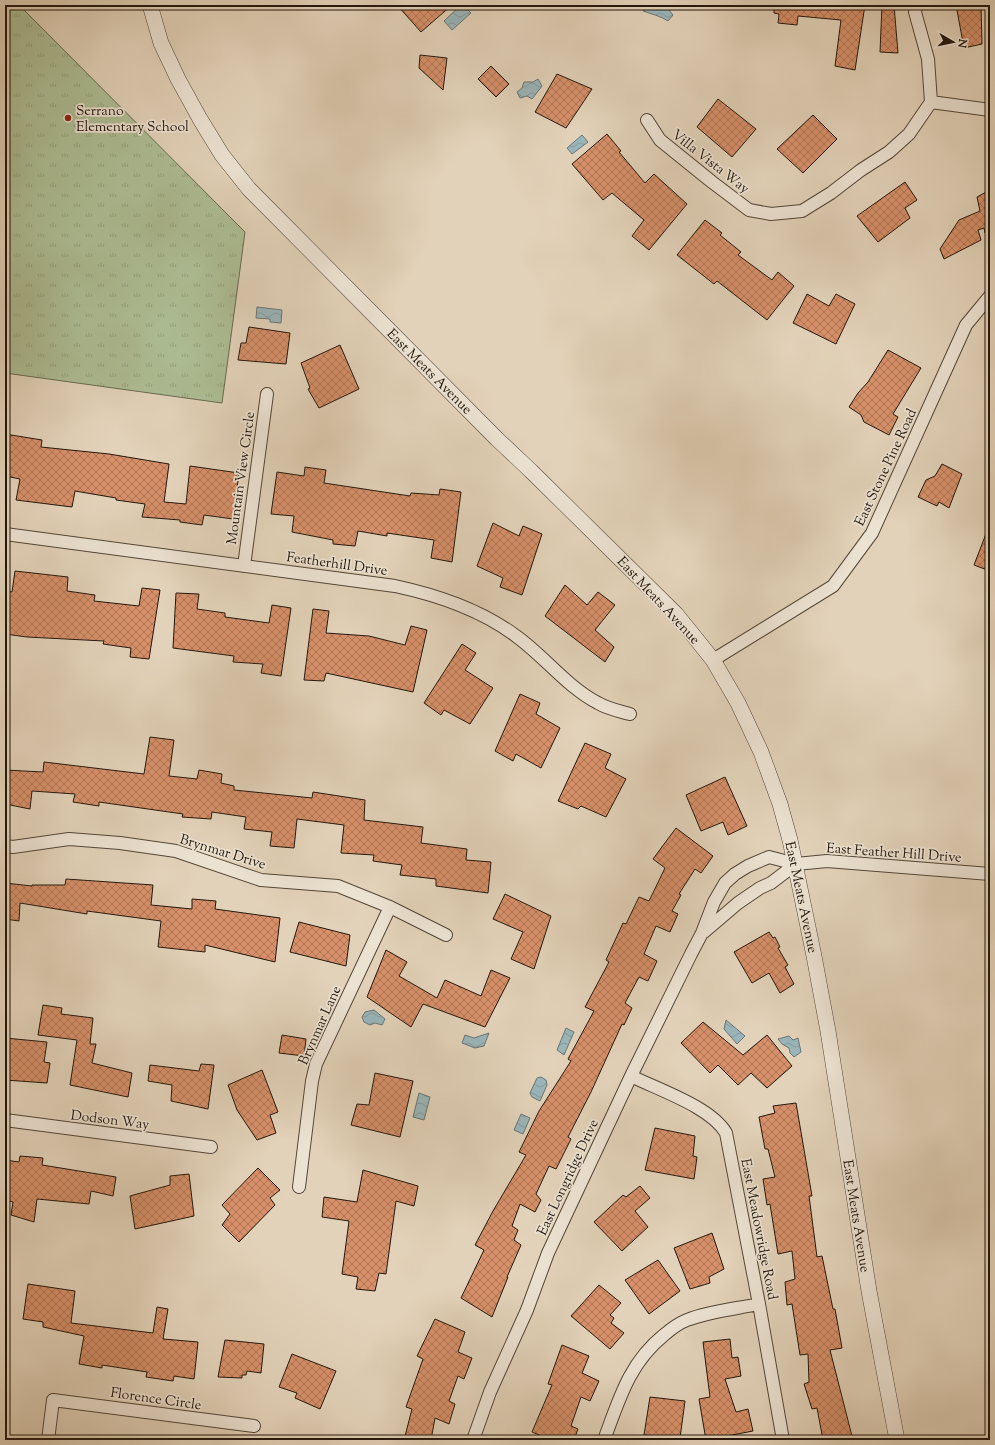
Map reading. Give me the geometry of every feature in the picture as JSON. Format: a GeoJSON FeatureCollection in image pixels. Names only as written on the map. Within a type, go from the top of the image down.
{"type":"FeatureCollection","features":[{"type":"Feature","properties":{"kind":"street","name":"East Meats Avenue"},"geometry":{"type":"LineString","coordinates":[[150,5],[161,43],[178,79],[222,155],[249,189],[497,439],[676,614],[713,660],[738,703],[762,752],[780,804],[796,864],[828,1032],[869,1291],[897,1440]]}},
{"type":"Feature","properties":{"kind":"street"},"geometry":{"type":"LineString","coordinates":[[916,5],[915,12],[928,59],[931,102],[990,110]]}},
{"type":"Feature","properties":{"kind":"street","name":"Villa Vista Way"},"geometry":{"type":"LineString","coordinates":[[647,120],[660,140],[730,196],[749,210],[771,214],[802,211],[890,152],[909,134],[931,102]]}},
{"type":"Feature","properties":{"kind":"street","name":"East Stone Pine Road"},"geometry":{"type":"LineString","coordinates":[[713,660],[833,586],[872,533],[966,325],[990,296]]}},
{"type":"Feature","properties":{"kind":"street","name":"Mountain View Circle"},"geometry":{"type":"LineString","coordinates":[[244,566],[266,394]]}},
{"type":"Feature","properties":{"kind":"street","name":"Featherhill Drive"},"geometry":{"type":"LineString","coordinates":[[5,534],[395,586],[429,594],[451,601],[514,634],[542,657],[573,686],[591,699],[608,708],[630,714]]}},
{"type":"Feature","properties":{"kind":"street","name":"Brynmar Drive"},"geometry":{"type":"LineString","coordinates":[[5,846],[13,847],[69,839],[120,843],[176,851],[261,880],[338,886],[390,907],[446,935]]}},
{"type":"Feature","properties":{"kind":"street","name":"East Longridge Drive"},"geometry":{"type":"LineString","coordinates":[[474,1440],[490,1392],[527,1310],[548,1253],[631,1076],[702,933],[719,892],[725,883],[735,874],[748,866],[770,857],[796,864]]}},
{"type":"Feature","properties":{"kind":"street","name":"East Feather Hill Drive"},"geometry":{"type":"LineString","coordinates":[[796,864],[827,861],[990,874]]}},
{"type":"Feature","properties":{"kind":"street","name":"East Longridge Drive"},"geometry":{"type":"LineString","coordinates":[[702,933],[738,903],[771,883],[796,864]]}},
{"type":"Feature","properties":{"kind":"street","name":"Brynmar Lane"},"geometry":{"type":"LineString","coordinates":[[299,1188],[312,1081],[316,1064],[390,907]]}},
{"type":"Feature","properties":{"kind":"street","name":"East Meadowridge Road"},"geometry":{"type":"LineString","coordinates":[[631,1076],[690,1104],[711,1116],[726,1133],[759,1304],[783,1440]]}},
{"type":"Feature","properties":{"kind":"street","name":"Dodson Way"},"geometry":{"type":"LineString","coordinates":[[5,1120],[211,1147]]}},
{"type":"Feature","properties":{"kind":"street"},"geometry":{"type":"LineString","coordinates":[[604,1440],[627,1381],[637,1363],[652,1344],[669,1330],[685,1320],[704,1314],[759,1304]]}},
{"type":"Feature","properties":{"kind":"street","name":"Florence Circle"},"geometry":{"type":"LineString","coordinates":[[48,1440],[53,1400],[254,1426]]}},
{"type":"Feature","properties":{"kind":"green space","name":"Serrano Elementary School"},"geometry":{"type":"Polygon","coordinates":[[[5,5],[19,5],[245,232],[222,403],[5,373],[5,5]]]}},
{"type":"Feature","properties":{"kind":"water"},"geometry":{"type":"Polygon","coordinates":[[[461,5],[463,5],[471,13],[452,30],[444,21],[461,5]]]}},
{"type":"Feature","properties":{"kind":"water"},"geometry":{"type":"Polygon","coordinates":[[[646,5],[665,5],[673,15],[668,21],[659,16],[643,11],[646,5]]]}},
{"type":"Feature","properties":{"kind":"water"},"geometry":{"type":"Polygon","coordinates":[[[538,79],[542,86],[532,99],[527,96],[520,98],[517,92],[522,88],[524,82],[533,82],[538,79]]]}},
{"type":"Feature","properties":{"kind":"water"},"geometry":{"type":"Polygon","coordinates":[[[582,135],[588,142],[572,154],[567,148],[582,135]]]}},
{"type":"Feature","properties":{"kind":"water"},"geometry":{"type":"Polygon","coordinates":[[[257,307],[282,310],[281,323],[270,322],[270,319],[256,318],[257,307]]]}},
{"type":"Feature","properties":{"kind":"water"},"geometry":{"type":"Polygon","coordinates":[[[374,1010],[385,1019],[382,1025],[375,1023],[370,1025],[364,1022],[362,1017],[365,1012],[374,1010]]]}},
{"type":"Feature","properties":{"kind":"water"},"geometry":{"type":"Polygon","coordinates":[[[726,1020],[745,1036],[737,1044],[724,1029],[726,1020]]]}},
{"type":"Feature","properties":{"kind":"water"},"geometry":{"type":"Polygon","coordinates":[[[566,1028],[574,1032],[564,1055],[557,1050],[566,1028]]]}},
{"type":"Feature","properties":{"kind":"water"},"geometry":{"type":"Polygon","coordinates":[[[489,1033],[484,1046],[475,1048],[462,1043],[465,1035],[474,1038],[489,1033]]]}},
{"type":"Feature","properties":{"kind":"water"},"geometry":{"type":"Polygon","coordinates":[[[789,1036],[793,1040],[798,1038],[801,1052],[794,1057],[790,1053],[789,1048],[782,1044],[778,1039],[789,1036]]]}},
{"type":"Feature","properties":{"kind":"water"},"geometry":{"type":"Polygon","coordinates":[[[541,1077],[546,1080],[547,1085],[540,1101],[532,1097],[530,1093],[537,1078],[541,1077]]]}},
{"type":"Feature","properties":{"kind":"water"},"geometry":{"type":"Polygon","coordinates":[[[419,1093],[430,1097],[424,1120],[413,1117],[419,1093]]]}},
{"type":"Feature","properties":{"kind":"water"},"geometry":{"type":"Polygon","coordinates":[[[521,1114],[530,1118],[523,1134],[514,1130],[521,1114]]]}},
{"type":"Feature","properties":{"kind":"building"},"geometry":{"type":"Polygon","coordinates":[[[397,5],[452,5],[421,32],[397,5]]]}},
{"type":"Feature","properties":{"kind":"building"},"geometry":{"type":"Polygon","coordinates":[[[774,5],[865,5],[855,70],[835,66],[841,20],[798,16],[797,25],[778,23],[779,14],[774,13],[774,5]]]}},
{"type":"Feature","properties":{"kind":"building"},"geometry":{"type":"Polygon","coordinates":[[[882,5],[894,5],[898,53],[880,52],[882,5]]]}},
{"type":"Feature","properties":{"kind":"building"},"geometry":{"type":"Polygon","coordinates":[[[956,5],[981,5],[982,44],[964,48],[956,5]]]}},
{"type":"Feature","properties":{"kind":"building"},"geometry":{"type":"Polygon","coordinates":[[[420,55],[447,58],[443,90],[419,68],[420,55]]]}},
{"type":"Feature","properties":{"kind":"building"},"geometry":{"type":"Polygon","coordinates":[[[491,66],[509,84],[496,97],[478,79],[491,66]]]}},
{"type":"Feature","properties":{"kind":"building"},"geometry":{"type":"Polygon","coordinates":[[[557,74],[592,89],[566,128],[535,112],[557,74]]]}},
{"type":"Feature","properties":{"kind":"building"},"geometry":{"type":"Polygon","coordinates":[[[718,99],[756,129],[732,157],[697,127],[718,99]]]}},
{"type":"Feature","properties":{"kind":"building"},"geometry":{"type":"Polygon","coordinates":[[[813,115],[837,139],[803,173],[777,149],[813,115]]]}},
{"type":"Feature","properties":{"kind":"building"},"geometry":{"type":"Polygon","coordinates":[[[607,134],[621,151],[619,152],[645,183],[654,174],[687,204],[649,250],[632,236],[644,220],[612,193],[603,200],[572,164],[607,134]]]}},
{"type":"Feature","properties":{"kind":"building"},"geometry":{"type":"Polygon","coordinates":[[[905,182],[917,200],[905,208],[910,218],[878,242],[857,216],[905,182]]]}},
{"type":"Feature","properties":{"kind":"building"},"geometry":{"type":"Polygon","coordinates":[[[990,190],[990,232],[985,233],[984,228],[978,230],[981,240],[944,259],[940,249],[959,220],[980,211],[977,197],[990,190]]]}},
{"type":"Feature","properties":{"kind":"building"},"geometry":{"type":"Polygon","coordinates":[[[705,220],[722,233],[720,235],[741,252],[738,255],[772,280],[778,272],[794,286],[767,320],[717,281],[714,284],[677,255],[705,220]]]}},
{"type":"Feature","properties":{"kind":"building"},"geometry":{"type":"Polygon","coordinates":[[[807,294],[829,306],[836,294],[855,304],[836,344],[793,323],[807,294]]]}},
{"type":"Feature","properties":{"kind":"building"},"geometry":{"type":"Polygon","coordinates":[[[249,327],[290,333],[286,364],[238,360],[241,343],[246,343],[249,327]]]}},
{"type":"Feature","properties":{"kind":"building"},"geometry":{"type":"Polygon","coordinates":[[[340,345],[359,389],[319,408],[308,389],[310,388],[301,363],[340,345]]]}},
{"type":"Feature","properties":{"kind":"building"},"geometry":{"type":"Polygon","coordinates":[[[888,350],[921,368],[893,414],[898,417],[889,435],[864,422],[861,415],[849,407],[858,393],[868,382],[888,350]]]}},
{"type":"Feature","properties":{"kind":"building"},"geometry":{"type":"Polygon","coordinates":[[[5,434],[42,440],[41,447],[109,454],[169,464],[164,502],[186,504],[190,466],[239,473],[233,519],[204,515],[202,525],[180,522],[180,520],[142,517],[145,504],[116,500],[116,498],[75,491],[72,507],[16,500],[20,479],[5,476],[5,434]]]}},
{"type":"Feature","properties":{"kind":"building"},"geometry":{"type":"Polygon","coordinates":[[[942,464],[962,474],[949,508],[939,502],[937,506],[918,497],[926,480],[935,476],[942,464]]]}},
{"type":"Feature","properties":{"kind":"building"},"geometry":{"type":"Polygon","coordinates":[[[305,467],[326,470],[324,483],[410,496],[411,493],[439,495],[440,489],[461,492],[452,562],[431,558],[434,540],[387,533],[387,536],[358,531],[355,546],[333,544],[333,540],[292,532],[294,516],[271,514],[277,472],[304,476],[305,467]]]}},
{"type":"Feature","properties":{"kind":"building"},"geometry":{"type":"Polygon","coordinates":[[[493,523],[519,536],[523,526],[542,534],[522,595],[500,587],[503,578],[477,566],[493,523]]]}},
{"type":"Feature","properties":{"kind":"building"},"geometry":{"type":"Polygon","coordinates":[[[990,526],[990,571],[974,565],[990,526]]]}},
{"type":"Feature","properties":{"kind":"building"},"geometry":{"type":"Polygon","coordinates":[[[15,571],[68,577],[67,591],[95,595],[94,601],[139,606],[142,588],[160,590],[149,659],[130,657],[131,648],[103,644],[104,641],[27,637],[5,634],[5,591],[12,592],[15,571]]]}},
{"type":"Feature","properties":{"kind":"building"},"geometry":{"type":"Polygon","coordinates":[[[565,585],[587,605],[598,592],[615,605],[595,630],[614,647],[605,662],[545,616],[565,585]]]}},
{"type":"Feature","properties":{"kind":"building"},"geometry":{"type":"Polygon","coordinates":[[[176,593],[199,594],[197,609],[225,613],[225,617],[269,623],[272,605],[291,608],[281,676],[261,673],[263,664],[233,662],[234,656],[173,648],[176,593]]]}},
{"type":"Feature","properties":{"kind":"building"},"geometry":{"type":"Polygon","coordinates":[[[313,609],[329,611],[326,633],[369,636],[405,645],[411,626],[427,630],[413,692],[326,673],[324,681],[304,680],[313,609]]]}},
{"type":"Feature","properties":{"kind":"building"},"geometry":{"type":"Polygon","coordinates":[[[462,644],[476,653],[465,670],[493,688],[470,724],[444,710],[441,715],[424,703],[462,644]]]}},
{"type":"Feature","properties":{"kind":"building"},"geometry":{"type":"Polygon","coordinates":[[[520,694],[540,703],[536,714],[560,728],[541,768],[516,754],[513,761],[495,751],[520,694]]]}},
{"type":"Feature","properties":{"kind":"building"},"geometry":{"type":"Polygon","coordinates":[[[150,737],[174,740],[169,776],[197,779],[199,770],[222,774],[221,783],[234,786],[234,790],[312,798],[313,792],[365,800],[364,820],[423,827],[421,843],[467,849],[466,860],[491,862],[488,893],[436,886],[436,879],[400,875],[402,865],[373,861],[374,855],[341,853],[344,825],[297,819],[294,848],[270,846],[272,832],[244,829],[246,817],[212,812],[211,819],[182,817],[183,814],[99,802],[99,806],[73,802],[75,794],[32,791],[30,809],[5,804],[5,770],[43,772],[44,762],[144,774],[150,737]]]}},
{"type":"Feature","properties":{"kind":"building"},"geometry":{"type":"Polygon","coordinates":[[[585,743],[611,754],[605,768],[626,779],[606,817],[581,806],[578,809],[558,801],[585,743]]]}},
{"type":"Feature","properties":{"kind":"building"},"geometry":{"type":"Polygon","coordinates":[[[725,777],[747,826],[728,835],[723,822],[701,831],[686,795],[725,777]]]}},
{"type":"Feature","properties":{"kind":"building"},"geometry":{"type":"Polygon","coordinates":[[[676,828],[713,856],[701,873],[695,869],[679,894],[681,895],[672,911],[678,914],[670,932],[656,926],[644,954],[657,961],[648,981],[639,977],[625,1003],[632,1008],[624,1025],[622,1024],[591,1092],[568,1137],[571,1139],[556,1169],[549,1166],[536,1194],[541,1200],[535,1212],[520,1204],[512,1226],[518,1230],[514,1240],[521,1245],[492,1317],[461,1298],[484,1250],[475,1245],[526,1155],[519,1152],[539,1111],[571,1061],[568,1059],[594,1011],[585,1007],[609,962],[606,960],[623,923],[626,924],[639,897],[649,901],[665,868],[653,859],[676,828]]]}},
{"type":"Feature","properties":{"kind":"building"},"geometry":{"type":"Polygon","coordinates":[[[66,879],[153,885],[151,905],[192,909],[192,899],[216,901],[215,909],[280,918],[275,962],[205,945],[205,952],[158,947],[161,921],[87,911],[87,914],[20,903],[19,921],[5,919],[5,883],[32,886],[65,885],[66,879]]]}},
{"type":"Feature","properties":{"kind":"building"},"geometry":{"type":"Polygon","coordinates":[[[505,894],[551,916],[534,969],[511,959],[523,932],[493,919],[505,894]]]}},
{"type":"Feature","properties":{"kind":"building"},"geometry":{"type":"Polygon","coordinates":[[[299,922],[350,935],[346,966],[290,952],[299,922]]]}},
{"type":"Feature","properties":{"kind":"building"},"geometry":{"type":"Polygon","coordinates":[[[769,932],[773,938],[775,937],[780,947],[778,948],[788,965],[785,967],[794,984],[780,993],[769,973],[752,983],[734,952],[769,932]]]}},
{"type":"Feature","properties":{"kind":"building"},"geometry":{"type":"Polygon","coordinates":[[[386,950],[407,962],[399,976],[437,998],[445,980],[481,996],[491,970],[510,978],[485,1027],[423,1004],[411,1027],[367,997],[386,950]]]}},
{"type":"Feature","properties":{"kind":"building"},"geometry":{"type":"Polygon","coordinates":[[[43,1005],[62,1008],[61,1014],[93,1018],[90,1044],[96,1044],[92,1063],[132,1073],[128,1097],[70,1085],[77,1040],[38,1035],[43,1005]]]}},
{"type":"Feature","properties":{"kind":"building"},"geometry":{"type":"Polygon","coordinates":[[[703,1022],[743,1055],[767,1035],[792,1066],[767,1088],[751,1073],[738,1085],[718,1065],[710,1073],[681,1043],[703,1022]]]}},
{"type":"Feature","properties":{"kind":"building"},"geometry":{"type":"Polygon","coordinates":[[[282,1035],[306,1039],[304,1056],[279,1053],[282,1035]]]}},
{"type":"Feature","properties":{"kind":"building"},"geometry":{"type":"Polygon","coordinates":[[[5,1038],[47,1042],[44,1062],[50,1063],[47,1083],[5,1080],[5,1038]]]}},
{"type":"Feature","properties":{"kind":"building"},"geometry":{"type":"Polygon","coordinates":[[[201,1064],[214,1065],[208,1109],[171,1101],[172,1085],[148,1081],[150,1065],[199,1071],[201,1064]]]}},
{"type":"Feature","properties":{"kind":"building"},"geometry":{"type":"Polygon","coordinates":[[[262,1070],[278,1112],[270,1115],[276,1133],[257,1140],[237,1110],[228,1085],[262,1070]]]}},
{"type":"Feature","properties":{"kind":"building"},"geometry":{"type":"Polygon","coordinates":[[[375,1073],[413,1081],[400,1137],[351,1125],[357,1104],[369,1105],[375,1073]]]}},
{"type":"Feature","properties":{"kind":"building"},"geometry":{"type":"Polygon","coordinates":[[[796,1103],[812,1196],[809,1196],[817,1257],[822,1256],[833,1309],[835,1309],[842,1348],[830,1350],[853,1440],[823,1440],[817,1408],[812,1409],[804,1384],[809,1382],[808,1354],[800,1355],[792,1304],[787,1305],[785,1282],[795,1279],[792,1251],[778,1254],[770,1204],[767,1205],[763,1179],[775,1177],[768,1149],[765,1149],[759,1117],[775,1113],[773,1106],[796,1103]]]}},
{"type":"Feature","properties":{"kind":"building"},"geometry":{"type":"Polygon","coordinates":[[[655,1128],[695,1136],[693,1156],[697,1157],[694,1179],[645,1170],[655,1128]]]}},
{"type":"Feature","properties":{"kind":"building"},"geometry":{"type":"Polygon","coordinates":[[[20,1156],[43,1158],[42,1165],[116,1177],[113,1196],[91,1191],[89,1204],[37,1199],[34,1222],[11,1215],[13,1202],[5,1200],[5,1160],[19,1162],[20,1156]]]}},
{"type":"Feature","properties":{"kind":"building"},"geometry":{"type":"Polygon","coordinates":[[[258,1168],[280,1190],[270,1198],[275,1205],[239,1242],[222,1225],[230,1214],[222,1205],[258,1168]]]}},
{"type":"Feature","properties":{"kind":"building"},"geometry":{"type":"Polygon","coordinates":[[[363,1170],[418,1186],[414,1206],[396,1201],[386,1274],[379,1273],[375,1291],[356,1289],[358,1277],[342,1274],[349,1221],[322,1217],[324,1197],[357,1202],[363,1170]]]}},
{"type":"Feature","properties":{"kind":"building"},"geometry":{"type":"Polygon","coordinates":[[[189,1174],[194,1216],[135,1229],[130,1196],[170,1185],[170,1176],[189,1174]]]}},
{"type":"Feature","properties":{"kind":"building"},"geometry":{"type":"Polygon","coordinates":[[[640,1186],[650,1198],[635,1211],[648,1227],[622,1251],[594,1222],[623,1195],[626,1197],[640,1186]]]}},
{"type":"Feature","properties":{"kind":"building"},"geometry":{"type":"Polygon","coordinates":[[[712,1233],[724,1269],[709,1277],[710,1283],[690,1289],[674,1248],[712,1233]]]}},
{"type":"Feature","properties":{"kind":"building"},"geometry":{"type":"Polygon","coordinates":[[[658,1260],[680,1291],[649,1314],[625,1280],[658,1260]]]}},
{"type":"Feature","properties":{"kind":"building"},"geometry":{"type":"Polygon","coordinates":[[[28,1284],[75,1291],[71,1323],[153,1333],[157,1307],[168,1309],[163,1339],[198,1342],[194,1379],[174,1376],[173,1381],[146,1377],[147,1372],[102,1365],[102,1368],[79,1364],[84,1336],[43,1327],[43,1322],[23,1319],[28,1284]]]}},
{"type":"Feature","properties":{"kind":"building"},"geometry":{"type":"Polygon","coordinates":[[[599,1285],[621,1303],[610,1315],[614,1318],[611,1323],[624,1333],[610,1349],[571,1316],[599,1285]]]}},
{"type":"Feature","properties":{"kind":"building"},"geometry":{"type":"Polygon","coordinates":[[[435,1319],[465,1332],[458,1352],[472,1358],[464,1379],[458,1376],[449,1401],[455,1404],[449,1424],[435,1418],[431,1440],[404,1440],[412,1409],[406,1407],[423,1359],[417,1356],[435,1319]]]}},
{"type":"Feature","properties":{"kind":"building"},"geometry":{"type":"Polygon","coordinates":[[[730,1339],[732,1358],[738,1357],[741,1376],[725,1379],[736,1412],[748,1409],[753,1431],[706,1440],[699,1399],[710,1397],[703,1342],[730,1339]]]}},
{"type":"Feature","properties":{"kind":"building"},"geometry":{"type":"Polygon","coordinates":[[[225,1340],[264,1344],[261,1373],[247,1371],[246,1375],[242,1375],[242,1378],[218,1377],[225,1340]]]}},
{"type":"Feature","properties":{"kind":"building"},"geometry":{"type":"Polygon","coordinates":[[[562,1345],[589,1356],[582,1373],[599,1381],[590,1401],[581,1397],[571,1426],[578,1429],[574,1440],[551,1440],[532,1432],[552,1385],[548,1384],[562,1345]]]}},
{"type":"Feature","properties":{"kind":"building"},"geometry":{"type":"Polygon","coordinates":[[[292,1354],[336,1371],[320,1409],[295,1398],[297,1393],[279,1387],[292,1354]]]}},
{"type":"Feature","properties":{"kind":"building"},"geometry":{"type":"Polygon","coordinates":[[[650,1397],[685,1401],[680,1438],[644,1435],[650,1397]]]}},
{"type":"Feature","properties":{"kind":"place","name":"Serrano Elementary School"},"geometry":{"type":"Point","coordinates":[68,118]}}]}
